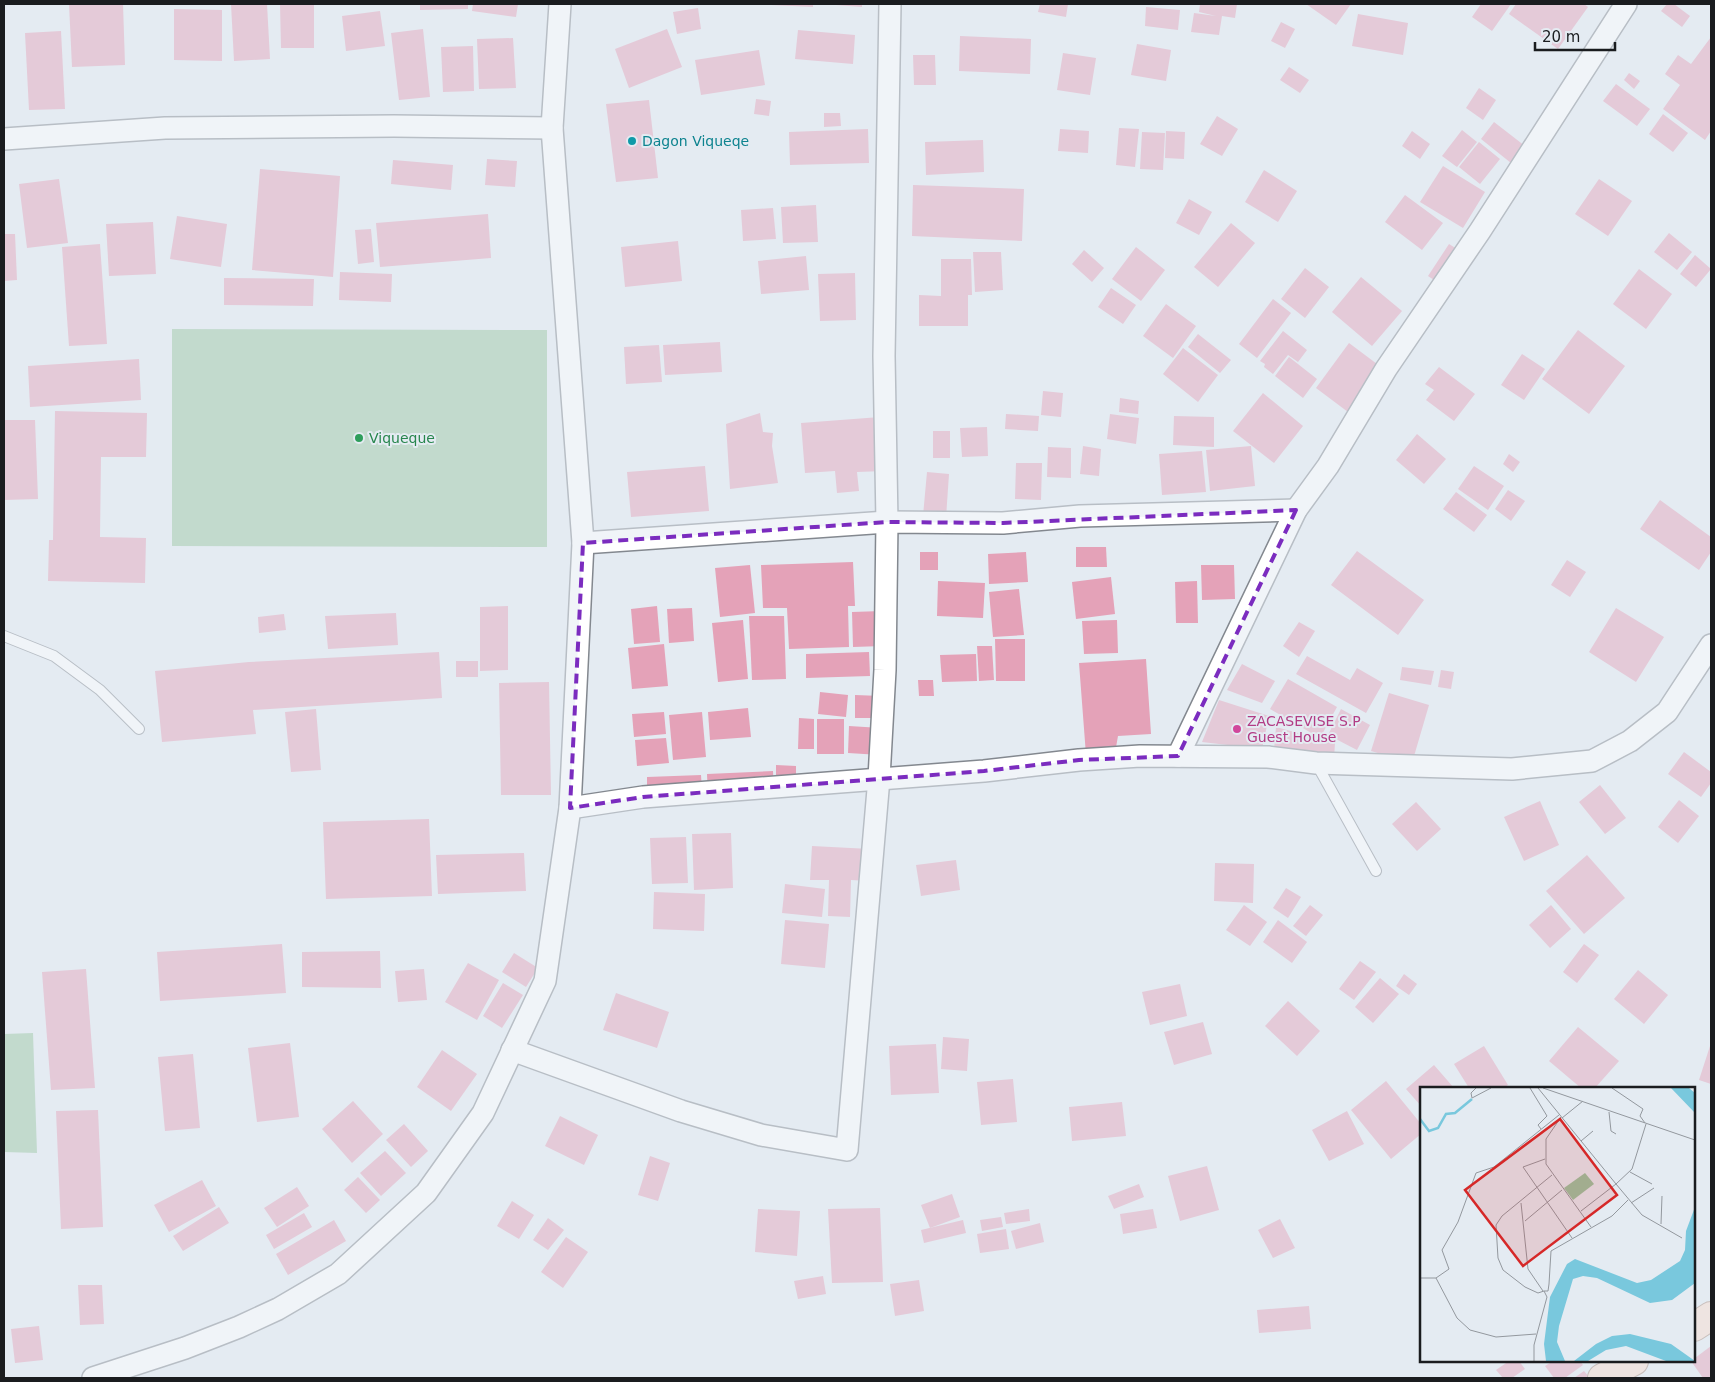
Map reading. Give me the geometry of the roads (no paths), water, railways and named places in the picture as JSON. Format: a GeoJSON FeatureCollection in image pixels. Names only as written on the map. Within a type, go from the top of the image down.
{"type":"FeatureCollection","features":[{"type":"Feature","properties":{"kind":"main road"},"geometry":{"type":"LineString","coordinates":[[1695,1326],[1711,1316]]}},
{"type":"Feature","properties":{"kind":"main road"},"geometry":{"type":"LineString","coordinates":[[1602,1378],[1632,1362]]}},
{"type":"Feature","properties":{"kind":"street"},"geometry":{"type":"LineString","coordinates":[[93,1378],[185,1348],[238,1326],[278,1309],[338,1274],[426,1193],[483,1113],[545,981],[570,808],[582,543],[552,128],[560,4]]}},
{"type":"Feature","properties":{"kind":"street"},"geometry":{"type":"LineString","coordinates":[[512,1050],[681,1111],[761,1136],[848,1150],[879,778],[886,670],[888,522],[884,356],[890,4]]}},
{"type":"Feature","properties":{"kind":"street"},"geometry":{"type":"LineString","coordinates":[[1178,756],[1296,510],[1328,466],[1386,369],[1480,231],[1626,4]]}},
{"type":"Feature","properties":{"kind":"street"},"geometry":{"type":"LineString","coordinates":[[4,139],[165,128],[394,126],[552,128]]}},
{"type":"Feature","properties":{"kind":"street"},"geometry":{"type":"LineString","coordinates":[[582,543],[888,522],[1003,523],[1080,516],[1296,510]]}},
{"type":"Feature","properties":{"kind":"street"},"geometry":{"type":"LineString","coordinates":[[570,808],[643,797],[984,771],[1078,760],[1178,756],[1268,757],[1316,763],[1512,770],[1592,761],[1630,741],[1667,712],[1711,645]]}},
{"type":"Feature","properties":{"kind":"lane"},"geometry":{"type":"LineString","coordinates":[[4,636],[54,656],[100,690],[138,729]]}},
{"type":"Feature","properties":{"kind":"lane"},"geometry":{"type":"LineString","coordinates":[[1316,763],[1376,872]]}},
{"type":"Feature","properties":{"kind":"place","name":"Dagon Viqueqe"},"geometry":{"type":"Point","coordinates":[632,141]}},
{"type":"Feature","properties":{"kind":"place","name":"Viqueque"},"geometry":{"type":"Point","coordinates":[359,438]}},
{"type":"Feature","properties":{"kind":"place","name":"ZACASEVISE S.P Guest House"},"geometry":{"type":"Point","coordinates":[1237,729]}}]}
